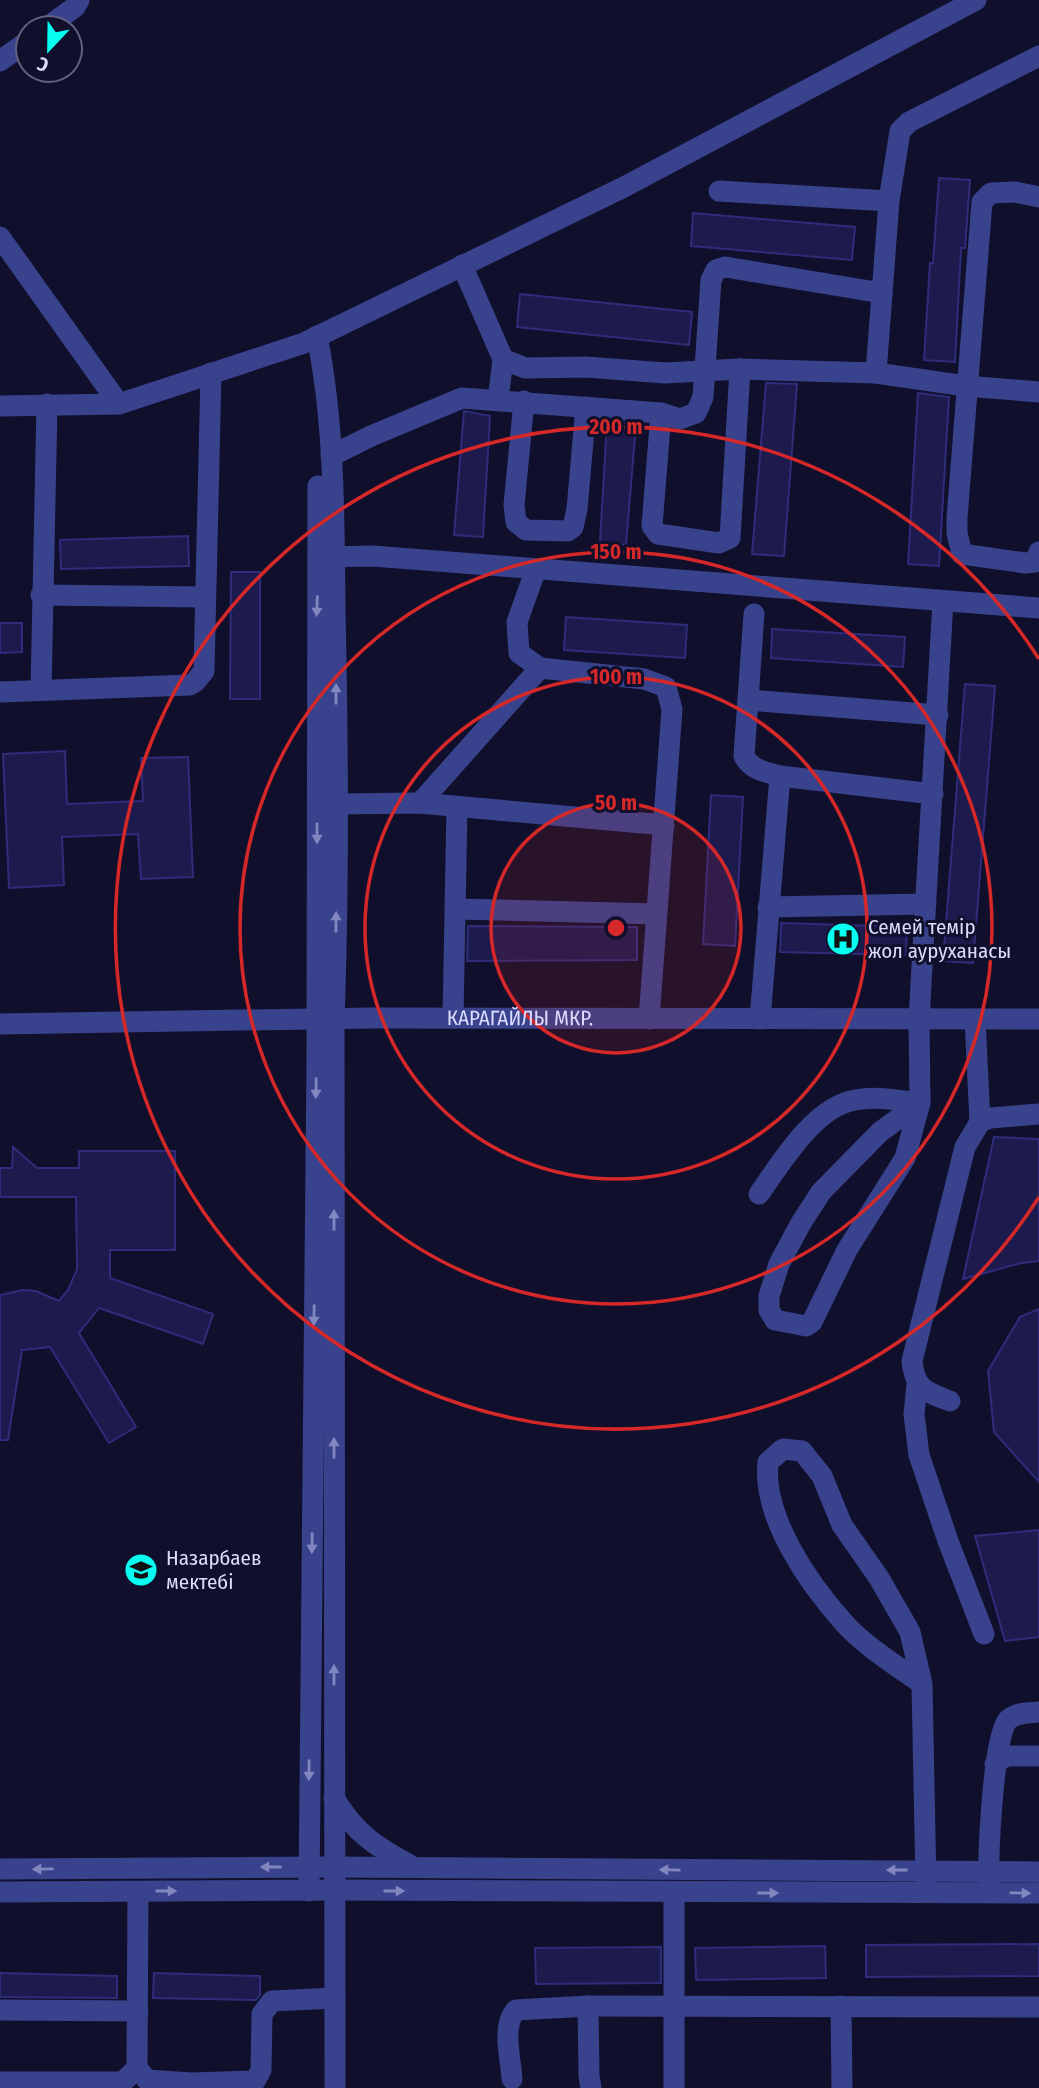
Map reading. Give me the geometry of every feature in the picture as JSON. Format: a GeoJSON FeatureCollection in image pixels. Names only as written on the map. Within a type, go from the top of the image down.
{"type":"FeatureCollection","features":[{"type":"Feature","properties":{"kind":"street"},"geometry":{"type":"LineString","coordinates":[[65,14],[79,0]]}},
{"type":"Feature","properties":{"kind":"street"},"geometry":{"type":"LineString","coordinates":[[0,406],[119,404],[311,339],[624,187],[976,0]]}},
{"type":"Feature","properties":{"kind":"street"},"geometry":{"type":"LineString","coordinates":[[876,373],[889,201],[900,131],[909,122],[1039,56]]}},
{"type":"Feature","properties":{"kind":"street"},"geometry":{"type":"LineString","coordinates":[[719,191],[889,201]]}},
{"type":"Feature","properties":{"kind":"street"},"geometry":{"type":"LineString","coordinates":[[1039,197],[1015,192],[991,193],[982,202],[957,518],[962,554],[1025,563],[1035,562],[1039,552]]}},
{"type":"Feature","properties":{"kind":"street"},"geometry":{"type":"LineString","coordinates":[[0,237],[119,404]]}},
{"type":"Feature","properties":{"kind":"street"},"geometry":{"type":"LineString","coordinates":[[463,265],[503,359],[498,400]]}},
{"type":"Feature","properties":{"kind":"street"},"geometry":{"type":"LineString","coordinates":[[331,456],[462,398],[660,413],[680,419],[696,413],[703,397],[710,280],[716,270],[725,267],[883,293]]}},
{"type":"Feature","properties":{"kind":"street"},"geometry":{"type":"LineString","coordinates":[[311,339],[324,369],[331,456],[326,556],[316,657],[325,1019],[335,2088]]}},
{"type":"Feature","properties":{"kind":"street"},"geometry":{"type":"LineString","coordinates":[[309,1891],[325,1019],[337,804],[326,556],[310,376],[311,339]]}},
{"type":"Feature","properties":{"kind":"street"},"geometry":{"type":"LineString","coordinates":[[503,359],[525,368],[586,367],[665,373],[740,369],[876,373],[966,386],[1039,392]]}},
{"type":"Feature","properties":{"kind":"street"},"geometry":{"type":"LineString","coordinates":[[660,413],[652,526],[658,534],[682,538],[719,543],[730,538],[740,369]]}},
{"type":"Feature","properties":{"kind":"street"},"geometry":{"type":"LineString","coordinates":[[0,692],[190,685],[204,671],[211,373]]}},
{"type":"Feature","properties":{"kind":"street"},"geometry":{"type":"LineString","coordinates":[[524,401],[514,505],[516,522],[526,530],[568,531],[573,527],[586,407]]}},
{"type":"Feature","properties":{"kind":"street"},"geometry":{"type":"LineString","coordinates":[[41,690],[47,404]]}},
{"type":"Feature","properties":{"kind":"street"},"geometry":{"type":"LineString","coordinates":[[326,556],[373,556],[1039,608]]}},
{"type":"Feature","properties":{"kind":"street"},"geometry":{"type":"LineString","coordinates":[[536,569],[517,622],[519,653],[540,668],[644,678],[666,687],[672,709],[649,1019]]}},
{"type":"Feature","properties":{"kind":"street"},"geometry":{"type":"LineString","coordinates":[[41,595],[205,597]]}},
{"type":"Feature","properties":{"kind":"street"},"geometry":{"type":"LineString","coordinates":[[920,1103],[880,1132],[821,1192],[779,1264],[769,1296],[769,1310],[775,1320],[806,1326],[812,1322],[847,1250],[905,1158],[920,1103],[919,1019],[943,601]]}},
{"type":"Feature","properties":{"kind":"street"},"geometry":{"type":"LineString","coordinates":[[754,614],[744,756],[746,760],[757,769],[780,776],[933,794]]}},
{"type":"Feature","properties":{"kind":"street"},"geometry":{"type":"LineString","coordinates":[[420,803],[540,668]]}},
{"type":"Feature","properties":{"kind":"street"},"geometry":{"type":"LineString","coordinates":[[748,700],[938,715]]}},
{"type":"Feature","properties":{"kind":"street"},"geometry":{"type":"LineString","coordinates":[[760,1019],[780,776]]}},
{"type":"Feature","properties":{"kind":"street"},"geometry":{"type":"LineString","coordinates":[[337,804],[420,803],[664,825]]}},
{"type":"Feature","properties":{"kind":"street"},"geometry":{"type":"LineString","coordinates":[[453,1018],[457,807]]}},
{"type":"Feature","properties":{"kind":"street"},"geometry":{"type":"LineString","coordinates":[[768,906],[926,904]]}},
{"type":"Feature","properties":{"kind":"street"},"geometry":{"type":"LineString","coordinates":[[455,908],[656,914]]}},
{"type":"Feature","properties":{"kind":"street","name":"КАРАГАЙЛЫ МКР."},"geometry":{"type":"LineString","coordinates":[[0,1024],[453,1018],[1039,1019]]}},
{"type":"Feature","properties":{"kind":"street"},"geometry":{"type":"LineString","coordinates":[[975,1019],[980,1122]]}},
{"type":"Feature","properties":{"kind":"street"},"geometry":{"type":"LineString","coordinates":[[759,1194],[803,1135],[824,1114],[851,1100],[878,1098],[920,1103]]}},
{"type":"Feature","properties":{"kind":"street"},"geometry":{"type":"LineString","coordinates":[[984,1634],[950,1548],[919,1455],[914,1414],[917,1384],[912,1361],[965,1147],[971,1134],[980,1122],[990,1118],[1039,1114]]}},
{"type":"Feature","properties":{"kind":"street"},"geometry":{"type":"LineString","coordinates":[[917,1384],[931,1394],[950,1401]]}},
{"type":"Feature","properties":{"kind":"street"},"geometry":{"type":"LineString","coordinates":[[922,1684],[846,1625],[791,1553],[766,1481],[768,1462],[783,1449],[802,1451],[822,1476],[842,1525],[879,1578],[911,1632],[922,1684],[926,1893]]}},
{"type":"Feature","properties":{"kind":"street"},"geometry":{"type":"LineString","coordinates":[[989,1882],[995,1764],[1002,1729],[1016,1714],[1039,1712]]}},
{"type":"Feature","properties":{"kind":"street"},"geometry":{"type":"LineString","coordinates":[[995,1764],[1006,1756],[1039,1756]]}},
{"type":"Feature","properties":{"kind":"street"},"geometry":{"type":"LineString","coordinates":[[334,1798],[360,1834],[381,1850],[415,1867]]}},
{"type":"Feature","properties":{"kind":"street"},"geometry":{"type":"LineString","coordinates":[[0,1869],[415,1867],[926,1871],[1039,1893]]}},
{"type":"Feature","properties":{"kind":"street"},"geometry":{"type":"LineString","coordinates":[[0,1892],[335,1890],[926,1893],[1039,1872]]}},
{"type":"Feature","properties":{"kind":"street"},"geometry":{"type":"LineString","coordinates":[[138,1892],[137,2068],[147,2080],[255,2081],[261,2070],[262,2014],[272,2001],[335,1998]]}},
{"type":"Feature","properties":{"kind":"street"},"geometry":{"type":"LineString","coordinates":[[674,1892],[674,2088]]}},
{"type":"Feature","properties":{"kind":"street"},"geometry":{"type":"LineString","coordinates":[[588,2006],[589,2076],[592,2088]]}},
{"type":"Feature","properties":{"kind":"street"},"geometry":{"type":"LineString","coordinates":[[512,2079],[508,2023],[516,2010],[588,2006],[1039,2007]]}},
{"type":"Feature","properties":{"kind":"street"},"geometry":{"type":"LineString","coordinates":[[841,2006],[842,2088]]}},
{"type":"Feature","properties":{"kind":"street"},"geometry":{"type":"LineString","coordinates":[[0,2010],[138,2011]]}},
{"type":"Feature","properties":{"kind":"street"},"geometry":{"type":"LineString","coordinates":[[0,2082],[123,2082],[137,2068]]}},
{"type":"Feature","properties":{"kind":"building"},"geometry":{"type":"Polygon","coordinates":[[[939,178],[970,180],[965,248],[961,248],[955,362],[924,360],[939,178]]]}},
{"type":"Feature","properties":{"kind":"building"},"geometry":{"type":"Polygon","coordinates":[[[693,213],[855,227],[852,260],[691,246],[693,213]]]}},
{"type":"Feature","properties":{"kind":"building"},"geometry":{"type":"Polygon","coordinates":[[[520,294],[692,312],[689,345],[517,327],[520,294]]]}},
{"type":"Feature","properties":{"kind":"building"},"geometry":{"type":"Polygon","coordinates":[[[766,383],[797,384],[784,556],[752,554],[766,383]]]}},
{"type":"Feature","properties":{"kind":"building"},"geometry":{"type":"Polygon","coordinates":[[[918,393],[949,397],[939,566],[908,564],[918,393]]]}},
{"type":"Feature","properties":{"kind":"building"},"geometry":{"type":"Polygon","coordinates":[[[464,411],[490,416],[483,537],[454,535],[464,411]]]}},
{"type":"Feature","properties":{"kind":"building"},"geometry":{"type":"Polygon","coordinates":[[[607,422],[636,424],[626,545],[600,542],[607,422]]]}},
{"type":"Feature","properties":{"kind":"building"},"geometry":{"type":"Polygon","coordinates":[[[188,536],[189,566],[61,569],[60,540],[188,536]]]}},
{"type":"Feature","properties":{"kind":"building"},"geometry":{"type":"Polygon","coordinates":[[[231,572],[260,572],[260,699],[230,699],[231,572]]]}},
{"type":"Feature","properties":{"kind":"building"},"geometry":{"type":"Polygon","coordinates":[[[566,617],[687,625],[685,658],[564,650],[566,617]]]}},
{"type":"Feature","properties":{"kind":"building"},"geometry":{"type":"Polygon","coordinates":[[[0,623],[22,623],[22,652],[0,653],[0,623]]]}},
{"type":"Feature","properties":{"kind":"building"},"geometry":{"type":"Polygon","coordinates":[[[772,629],[905,637],[903,667],[771,658],[772,629]]]}},
{"type":"Feature","properties":{"kind":"building"},"geometry":{"type":"Polygon","coordinates":[[[965,684],[995,686],[973,963],[943,961],[965,684]]]}},
{"type":"Feature","properties":{"kind":"building"},"geometry":{"type":"Polygon","coordinates":[[[65,751],[67,804],[143,801],[141,758],[188,757],[193,877],[141,879],[138,834],[62,837],[64,885],[9,888],[3,754],[65,751]]]}},
{"type":"Feature","properties":{"kind":"building"},"geometry":{"type":"Polygon","coordinates":[[[711,795],[743,797],[735,946],[703,944],[711,795]]]}},
{"type":"Feature","properties":{"kind":"building","name":"Семей темір жол ауруханасы"},"geometry":{"type":"Polygon","coordinates":[[[781,923],[907,927],[906,955],[780,952],[781,923]]]}},
{"type":"Feature","properties":{"kind":"building"},"geometry":{"type":"Polygon","coordinates":[[[468,926],[637,927],[637,960],[467,961],[468,926]]]}},
{"type":"Feature","properties":{"kind":"building"},"geometry":{"type":"Polygon","coordinates":[[[994,1137],[1039,1139],[1039,1261],[1021,1263],[963,1279],[994,1137]]]}},
{"type":"Feature","properties":{"kind":"building"},"geometry":{"type":"Polygon","coordinates":[[[13,1147],[37,1168],[79,1168],[79,1151],[175,1151],[175,1250],[110,1250],[110,1278],[213,1314],[203,1344],[99,1308],[79,1333],[136,1427],[109,1443],[50,1347],[22,1350],[8,1440],[0,1440],[0,1295],[23,1290],[36,1291],[59,1301],[68,1290],[77,1269],[76,1197],[0,1197],[0,1168],[12,1168],[13,1147]]]}},
{"type":"Feature","properties":{"kind":"building"},"geometry":{"type":"Polygon","coordinates":[[[1039,1309],[1039,1482],[994,1432],[988,1371],[1020,1317],[1039,1309]]]}},
{"type":"Feature","properties":{"kind":"building"},"geometry":{"type":"Polygon","coordinates":[[[1039,1530],[1039,1637],[1005,1641],[975,1536],[1039,1530]]]}},
{"type":"Feature","properties":{"kind":"building"},"geometry":{"type":"Polygon","coordinates":[[[1039,1944],[1039,1976],[866,1977],[866,1945],[1039,1944]]]}},
{"type":"Feature","properties":{"kind":"building"},"geometry":{"type":"Polygon","coordinates":[[[825,1946],[826,1978],[696,1980],[695,1948],[825,1946]]]}},
{"type":"Feature","properties":{"kind":"building"},"geometry":{"type":"Polygon","coordinates":[[[661,1947],[661,1983],[536,1984],[535,1948],[661,1947]]]}},
{"type":"Feature","properties":{"kind":"building"},"geometry":{"type":"Polygon","coordinates":[[[0,1973],[117,1976],[117,1998],[0,1997],[0,1973]]]}},
{"type":"Feature","properties":{"kind":"building"},"geometry":{"type":"Polygon","coordinates":[[[154,1973],[260,1976],[260,1995],[256,2000],[153,1998],[154,1973]]]}},
{"type":"Feature","properties":{"kind":"place","name":"Семей темір жол ауруханасы"},"geometry":{"type":"Point","coordinates":[843,939]}},
{"type":"Feature","properties":{"kind":"place","name":"Назарбаев мектебі"},"geometry":{"type":"Point","coordinates":[141,1570]}}]}
